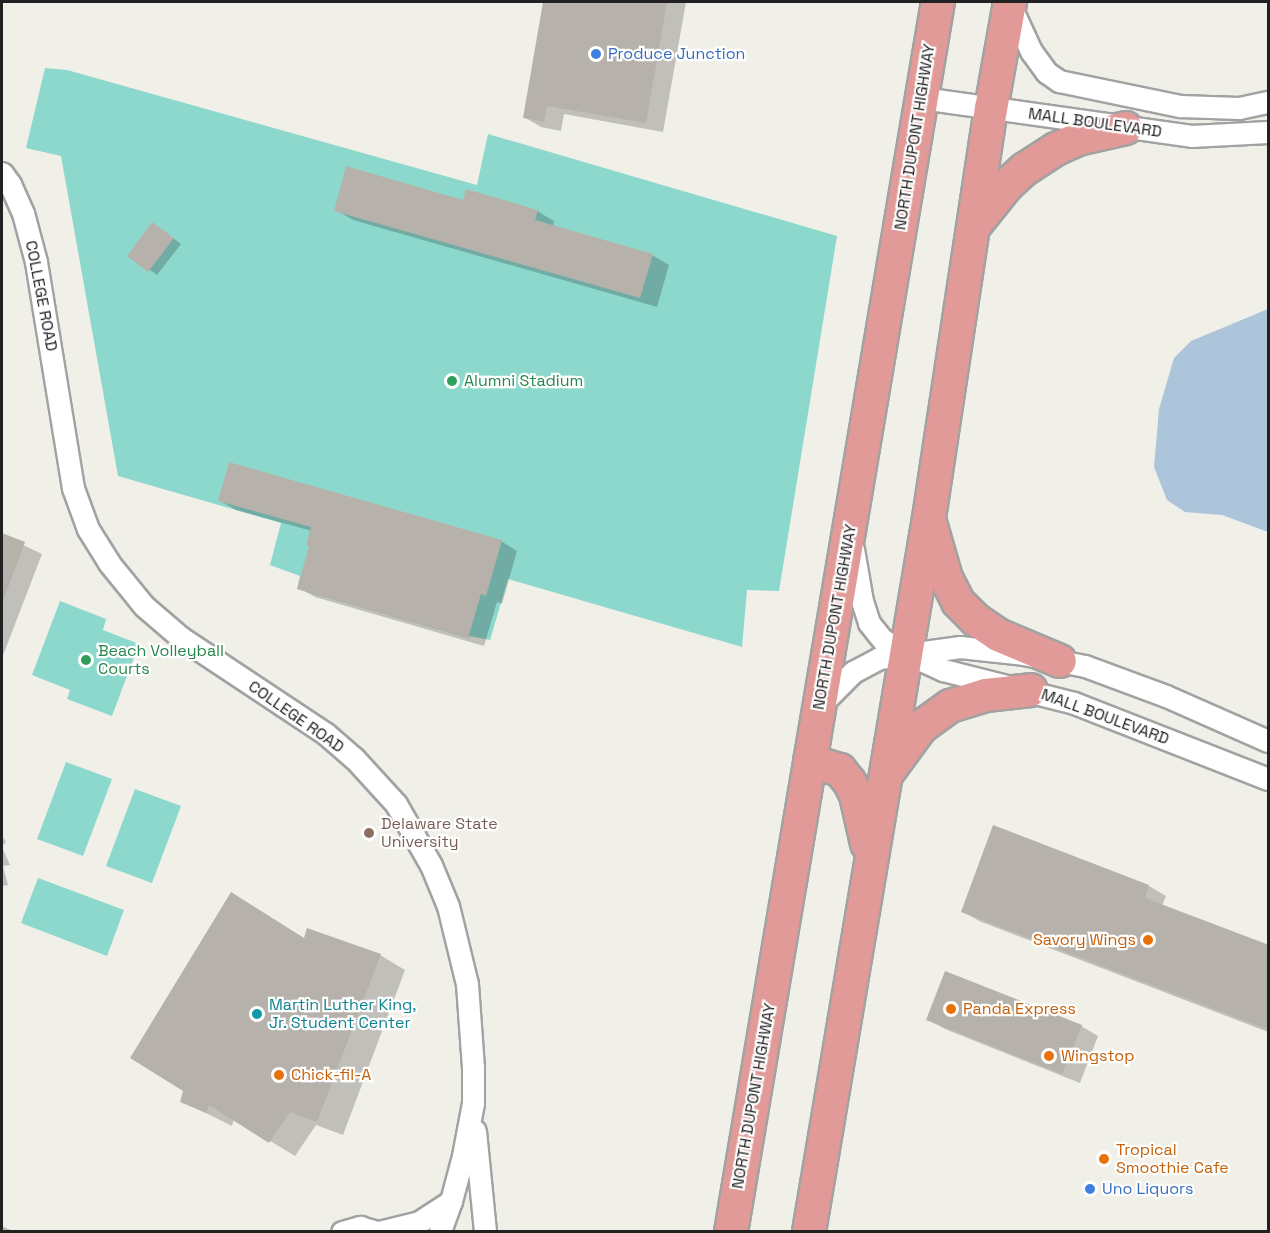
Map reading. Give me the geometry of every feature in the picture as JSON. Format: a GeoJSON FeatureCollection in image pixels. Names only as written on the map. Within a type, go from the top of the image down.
{"type":"FeatureCollection","features":[{"type":"Feature","properties":{"kind":"highway","name":"NORTH DUPONT HIGHWAY"},"geometry":{"type":"LineString","coordinates":[[731,1232],[938,2]]}},
{"type":"Feature","properties":{"kind":"highway"},"geometry":{"type":"LineString","coordinates":[[809,1232],[929,518],[991,109],[1010,3]]}},
{"type":"Feature","properties":{"kind":"highway"},"geometry":{"type":"LineString","coordinates":[[973,228],[1006,185],[1024,169],[1056,148],[1078,139],[1126,128]]}},
{"type":"Feature","properties":{"kind":"highway"},"geometry":{"type":"LineString","coordinates":[[929,518],[946,578],[958,602],[998,635],[1060,661]]}},
{"type":"Feature","properties":{"kind":"highway"},"geometry":{"type":"LineString","coordinates":[[885,775],[921,727],[950,706],[986,695],[1031,690]]}},
{"type":"Feature","properties":{"kind":"highway"},"geometry":{"type":"LineString","coordinates":[[810,761],[840,770],[850,783],[856,795],[871,863]]}},
{"type":"Feature","properties":{"kind":"street","name":"MALL BOULEVARD"},"geometry":{"type":"LineString","coordinates":[[1010,3],[1031,51],[1047,72],[1059,81],[1180,106],[1239,108],[1269,102]]}},
{"type":"Feature","properties":{"kind":"street","name":"MALL BOULEVARD"},"geometry":{"type":"LineString","coordinates":[[922,98],[1191,136],[1269,132]]}},
{"type":"Feature","properties":{"kind":"street","name":"COLLEGE ROAD"},"geometry":{"type":"LineString","coordinates":[[2,173],[10,184],[23,213],[36,262],[73,488],[88,529],[109,563],[144,606],[189,643],[326,734],[378,782],[396,804],[431,865],[448,906],[467,984],[472,1027],[472,1102],[451,1202],[440,1232]]}},
{"type":"Feature","properties":{"kind":"street","name":"MALL BOULEVARD"},"geometry":{"type":"LineString","coordinates":[[850,528],[862,601],[869,623],[883,640],[943,670],[1031,690],[1105,714],[1269,779]]}},
{"type":"Feature","properties":{"kind":"street"},"geometry":{"type":"LineString","coordinates":[[820,705],[853,672],[879,658],[960,646],[1060,661],[1111,675],[1269,741]]}},
{"type":"Feature","properties":{"kind":"street"},"geometry":{"type":"LineString","coordinates":[[472,1102],[485,1232]]}},
{"type":"Feature","properties":{"kind":"street"},"geometry":{"type":"LineString","coordinates":[[342,1232],[360,1227],[378,1232],[419,1222],[451,1202]]}},
{"type":"Feature","properties":{"kind":"shaded area"},"geometry":{"type":"Polygon","coordinates":[[[45,68],[67,70],[477,185],[488,134],[837,236],[779,591],[747,590],[742,647],[508,579],[490,640],[469,636],[468,638],[297,589],[300,576],[270,565],[281,523],[118,476],[61,156],[26,148],[45,68]]]}},
{"type":"Feature","properties":{"kind":"shaded area"},"geometry":{"type":"Polygon","coordinates":[[[1268,309],[1268,532],[1222,515],[1185,512],[1167,500],[1154,467],[1159,409],[1174,358],[1191,341],[1268,309]]]}},
{"type":"Feature","properties":{"kind":"shaded area","name":"Beach Volleyball Courts"},"geometry":{"type":"Polygon","coordinates":[[[60,601],[106,619],[103,630],[139,644],[112,716],[67,699],[70,690],[32,675],[60,601]]]}},
{"type":"Feature","properties":{"kind":"shaded area"},"geometry":{"type":"Polygon","coordinates":[[[66,762],[112,779],[83,856],[37,839],[66,762]]]}},
{"type":"Feature","properties":{"kind":"shaded area"},"geometry":{"type":"Polygon","coordinates":[[[135,789],[181,806],[152,883],[106,866],[135,789]]]}},
{"type":"Feature","properties":{"kind":"shaded area"},"geometry":{"type":"Polygon","coordinates":[[[38,878],[124,910],[107,956],[21,923],[38,878]]]}},
{"type":"Feature","properties":{"kind":"building","name":"Produce Junction"},"geometry":{"type":"Polygon","coordinates":[[[543,2],[667,2],[646,123],[547,106],[544,122],[523,118],[543,2]]]}},
{"type":"Feature","properties":{"kind":"building"},"geometry":{"type":"Polygon","coordinates":[[[346,166],[463,200],[466,189],[538,210],[535,220],[653,254],[640,298],[334,211],[346,166]]]}},
{"type":"Feature","properties":{"kind":"building"},"geometry":{"type":"Polygon","coordinates":[[[152,222],[174,238],[148,272],[127,256],[152,222]]]}},
{"type":"Feature","properties":{"kind":"building"},"geometry":{"type":"Polygon","coordinates":[[[229,462],[502,540],[486,596],[481,594],[468,638],[297,589],[309,546],[306,545],[311,527],[218,501],[229,462]]]}},
{"type":"Feature","properties":{"kind":"building"},"geometry":{"type":"Polygon","coordinates":[[[2,533],[25,542],[3,601],[2,601],[2,533]]]}},
{"type":"Feature","properties":{"kind":"building"},"geometry":{"type":"Polygon","coordinates":[[[993,825],[1149,885],[1145,898],[1269,945],[1269,1030],[961,912],[993,825]]]}},
{"type":"Feature","properties":{"kind":"building","name":"Martin Luther King, Jr. Student Center"},"geometry":{"type":"Polygon","coordinates":[[[231,892],[304,938],[307,928],[381,954],[317,1122],[290,1112],[269,1143],[209,1105],[206,1113],[180,1102],[183,1091],[130,1058],[231,892]]]}},
{"type":"Feature","properties":{"kind":"building"},"geometry":{"type":"Polygon","coordinates":[[[945,971],[1082,1025],[1062,1074],[926,1020],[945,971]]]}},
{"type":"Feature","properties":{"kind":"place","name":"Produce Junction"},"geometry":{"type":"Point","coordinates":[596,54]}},
{"type":"Feature","properties":{"kind":"place","name":"Alumni Stadium"},"geometry":{"type":"Point","coordinates":[452,381]}},
{"type":"Feature","properties":{"kind":"place","name":"Beach Volleyball Courts"},"geometry":{"type":"Point","coordinates":[86,660]}},
{"type":"Feature","properties":{"kind":"place","name":"Delaware State University"},"geometry":{"type":"Point","coordinates":[369,833]}},
{"type":"Feature","properties":{"kind":"place","name":"Savory Wings"},"geometry":{"type":"Point","coordinates":[1148,940]}},
{"type":"Feature","properties":{"kind":"place","name":"Panda Express"},"geometry":{"type":"Point","coordinates":[951,1009]}},
{"type":"Feature","properties":{"kind":"place","name":"Martin Luther King, Jr. Student Center"},"geometry":{"type":"Point","coordinates":[257,1014]}},
{"type":"Feature","properties":{"kind":"place","name":"Wingstop"},"geometry":{"type":"Point","coordinates":[1049,1056]}},
{"type":"Feature","properties":{"kind":"place","name":"Chick-fil-A"},"geometry":{"type":"Point","coordinates":[279,1075]}},
{"type":"Feature","properties":{"kind":"place","name":"Tropical Smoothie Cafe"},"geometry":{"type":"Point","coordinates":[1104,1159]}},
{"type":"Feature","properties":{"kind":"place","name":"Uno Liquors"},"geometry":{"type":"Point","coordinates":[1090,1189]}}]}
